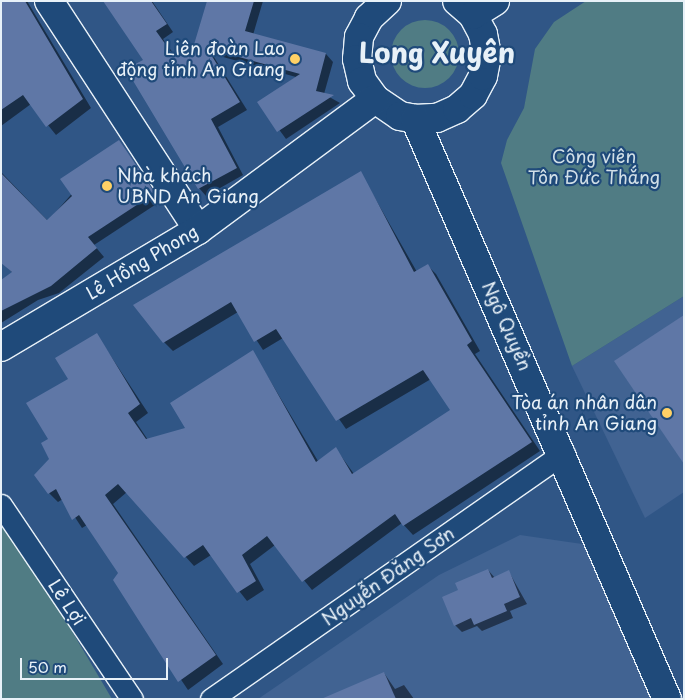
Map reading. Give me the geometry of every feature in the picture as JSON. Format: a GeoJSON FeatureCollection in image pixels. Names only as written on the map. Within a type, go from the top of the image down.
{"type":"FeatureCollection","features":[{"type":"Feature","properties":{"kind":"street"},"geometry":{"type":"LineString","coordinates":[[49,1],[198,230]]}},
{"type":"Feature","properties":{"kind":"street"},"geometry":{"type":"LineString","coordinates":[[386,1],[369,18],[359,37],[357,60],[362,81],[375,99],[400,116],[416,119],[437,118],[457,109],[480,82],[486,55],[483,34],[475,6]]}},
{"type":"Feature","properties":{"kind":"street","name":"Lê Hồng Phong"},"geometry":{"type":"LineString","coordinates":[[1,347],[198,230],[375,99]]}},
{"type":"Feature","properties":{"kind":"street","name":"Ngô Quyền"},"geometry":{"type":"LineString","coordinates":[[416,119],[564,454],[667,699]]}},
{"type":"Feature","properties":{"kind":"street","name":"Nguyễn Đăng Sơn"},"geometry":{"type":"LineString","coordinates":[[211,699],[564,454]]}},
{"type":"Feature","properties":{"kind":"street","name":"Lê Lợi"},"geometry":{"type":"LineString","coordinates":[[1,505],[132,699]]}},
{"type":"Feature","properties":{"kind":"shaded area"},"geometry":{"type":"Polygon","coordinates":[[[684,296],[684,492],[645,518],[572,366],[684,296]]]}},
{"type":"Feature","properties":{"kind":"shaded area"},"geometry":{"type":"Polygon","coordinates":[[[520,535],[589,545],[655,699],[258,699],[439,575],[520,535]]]}},
{"type":"Feature","properties":{"kind":"green space","name":"Công viên Tôn Đức Thắng"},"geometry":{"type":"Polygon","coordinates":[[[586,1],[684,1],[684,296],[572,366],[501,163],[507,140],[524,108],[535,49],[554,22],[586,1]]]}},
{"type":"Feature","properties":{"kind":"green space"},"geometry":{"type":"Polygon","coordinates":[[[425,20],[438,22],[449,30],[457,41],[459,54],[457,67],[449,78],[438,86],[425,88],[412,86],[401,78],[393,67],[391,54],[393,41],[401,30],[412,22],[425,20]]]}},
{"type":"Feature","properties":{"kind":"green space"},"geometry":{"type":"Polygon","coordinates":[[[1,511],[112,699],[1,699],[1,511]]]}},
{"type":"Feature","properties":{"kind":"building"},"geometry":{"type":"Polygon","coordinates":[[[1,1],[25,1],[83,99],[46,127],[23,95],[1,110],[1,1]]]}},
{"type":"Feature","properties":{"kind":"building"},"geometry":{"type":"Polygon","coordinates":[[[103,1],[151,1],[167,24],[156,31],[171,52],[186,52],[190,58],[207,1],[254,1],[245,31],[326,53],[316,91],[334,95],[277,132],[257,102],[300,74],[207,48],[240,102],[211,119],[237,168],[198,189],[126,69],[143,60],[103,1]]]}},
{"type":"Feature","properties":{"kind":"building"},"geometry":{"type":"Polygon","coordinates":[[[119,140],[155,193],[88,237],[97,248],[51,286],[1,311],[1,280],[12,272],[1,263],[1,173],[47,220],[72,196],[60,179],[119,140]]]}},
{"type":"Feature","properties":{"kind":"building"},"geometry":{"type":"Polygon","coordinates":[[[361,171],[414,272],[428,264],[472,341],[467,345],[532,442],[403,526],[395,514],[302,582],[267,536],[242,555],[256,581],[237,593],[203,545],[184,558],[118,484],[105,495],[216,655],[178,682],[113,580],[118,573],[79,515],[72,520],[56,489],[48,494],[34,475],[49,459],[41,443],[48,439],[26,403],[68,379],[55,358],[97,333],[140,404],[128,413],[146,439],[185,428],[170,403],[253,350],[316,462],[336,447],[352,474],[450,410],[423,370],[336,421],[276,329],[254,342],[231,302],[163,343],[133,305],[361,171]]]}},
{"type":"Feature","properties":{"kind":"building","name":"Tòa án nhân dân tỉnh An Giang"},"geometry":{"type":"Polygon","coordinates":[[[684,315],[684,464],[614,361],[684,315]]]}},
{"type":"Feature","properties":{"kind":"building"},"geometry":{"type":"Polygon","coordinates":[[[488,569],[492,578],[509,570],[520,597],[504,604],[507,611],[474,625],[471,618],[454,626],[442,597],[458,590],[455,583],[488,569]]]}},
{"type":"Feature","properties":{"kind":"building"},"geometry":{"type":"Polygon","coordinates":[[[384,672],[396,699],[321,699],[384,672]]]}},
{"type":"Feature","properties":{"kind":"place","name":"Liên đoàn Lao động tỉnh An Giang"},"geometry":{"type":"Point","coordinates":[295,59]}},
{"type":"Feature","properties":{"kind":"place","name":"Nhà khách UBND An Giang"},"geometry":{"type":"Point","coordinates":[107,186]}},
{"type":"Feature","properties":{"kind":"place","name":"Tòa án nhân dân tỉnh An Giang"},"geometry":{"type":"Point","coordinates":[667,413]}},
{"type":"Feature","properties":{"kind":"district","name":"Long Xuyên"},"geometry":{"type":"Point","coordinates":[437,52]}}]}
